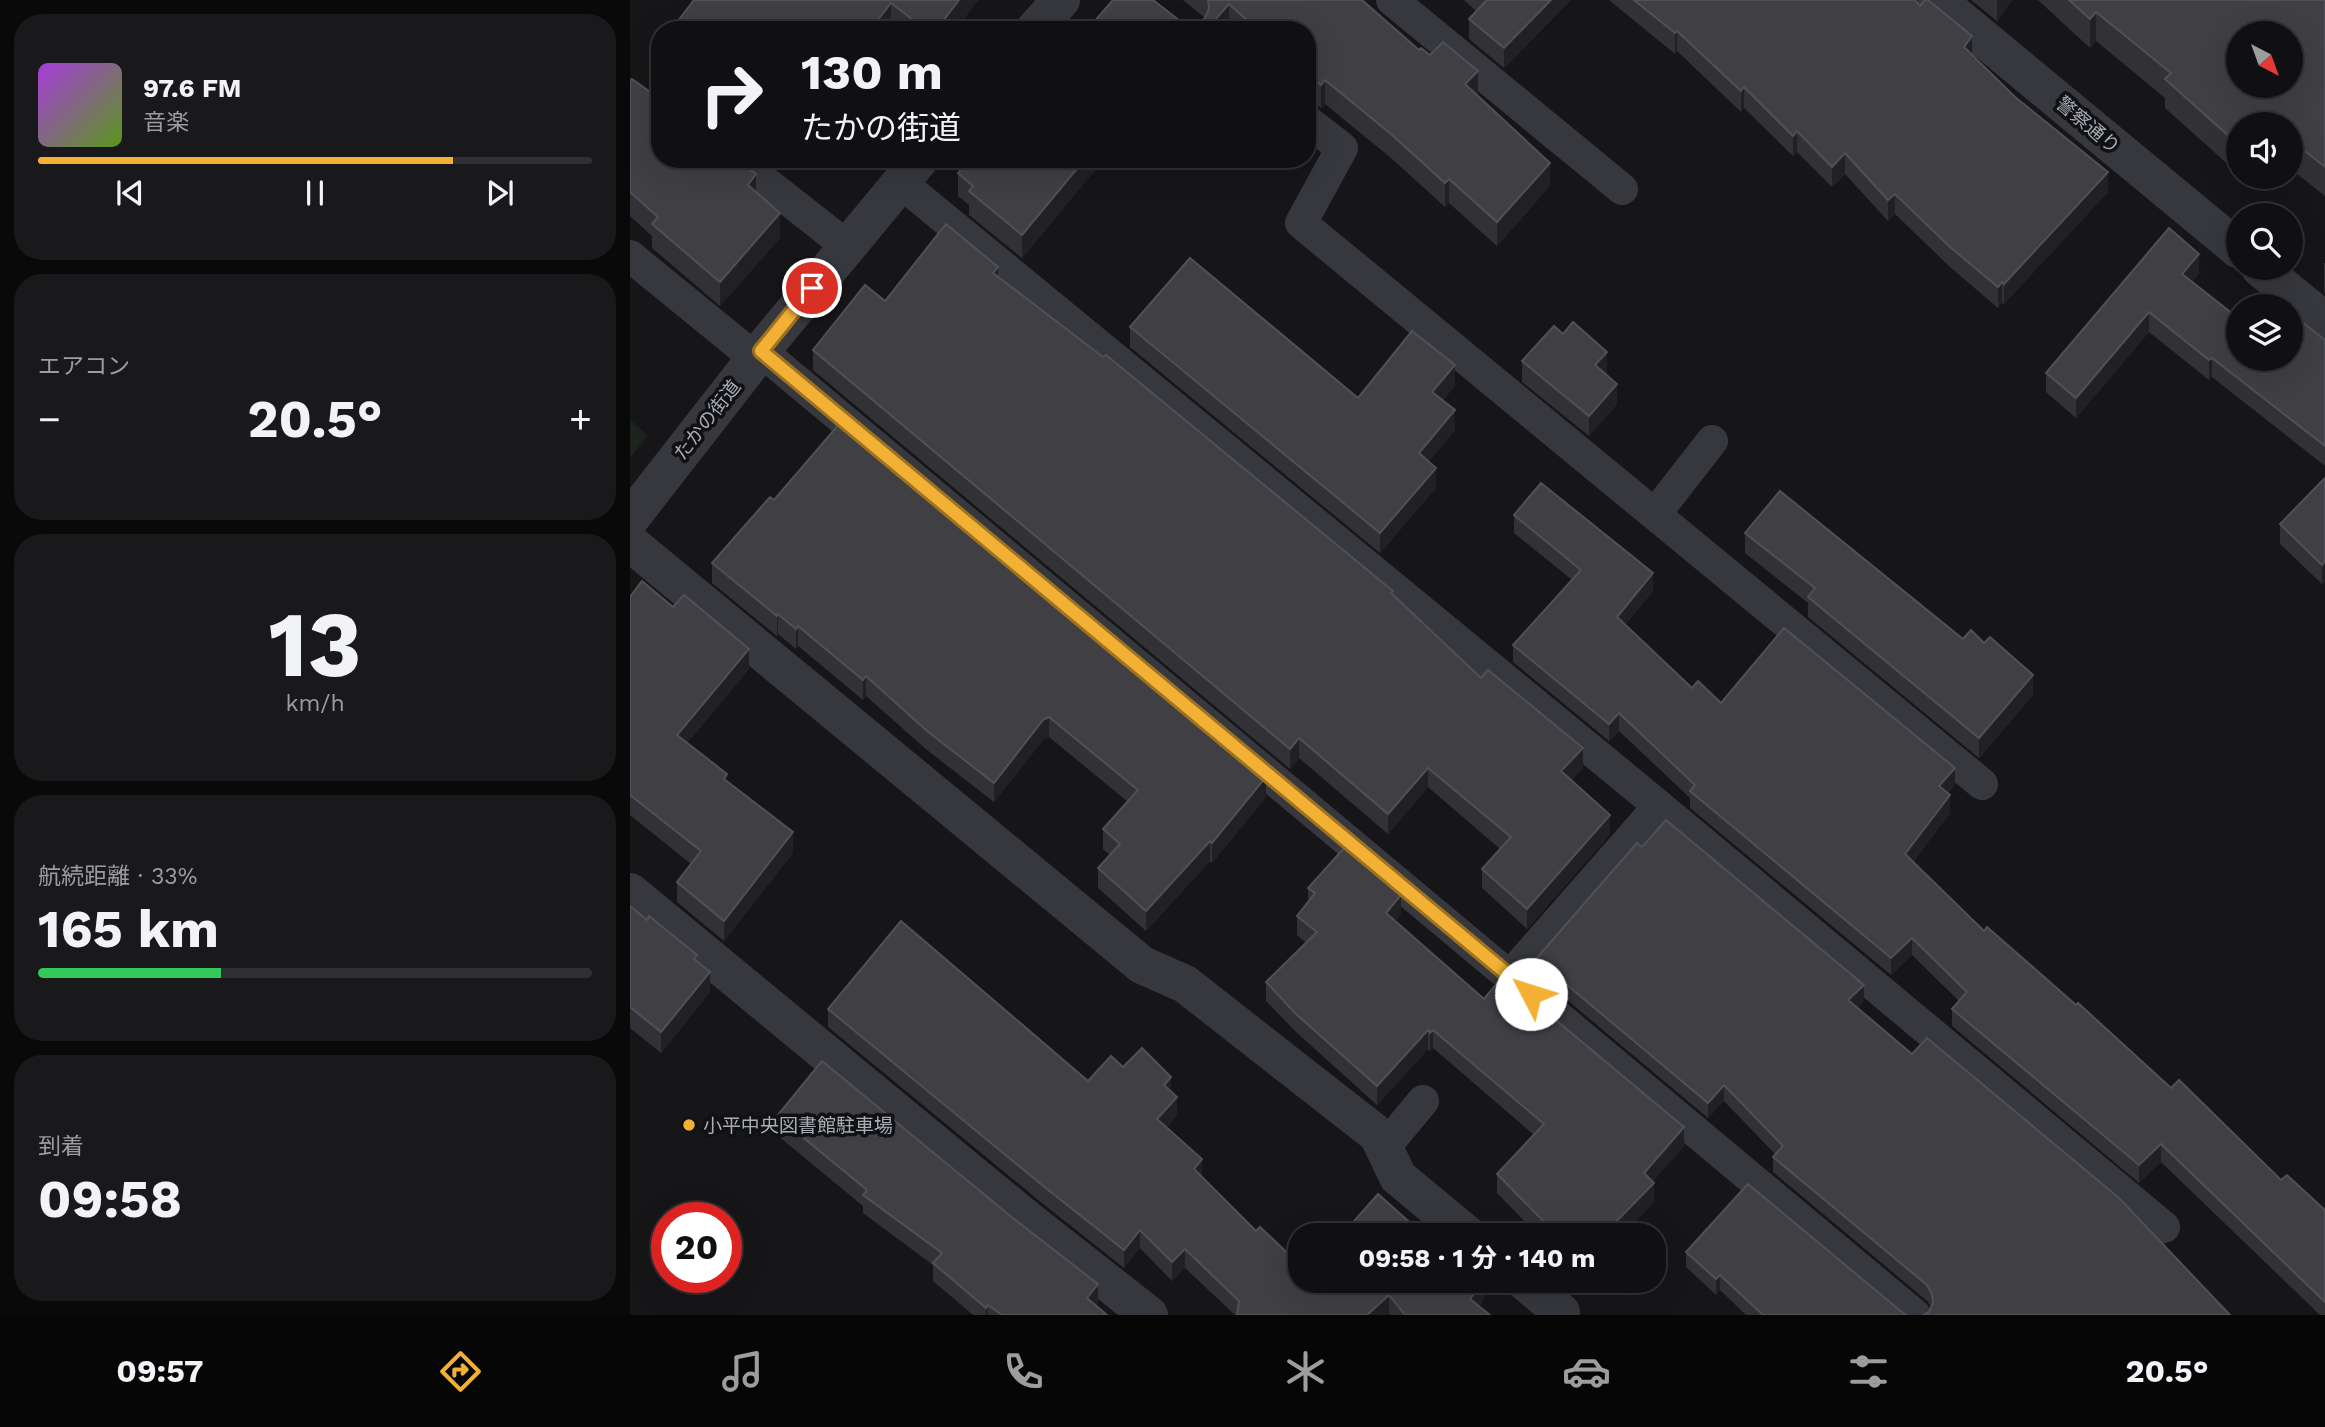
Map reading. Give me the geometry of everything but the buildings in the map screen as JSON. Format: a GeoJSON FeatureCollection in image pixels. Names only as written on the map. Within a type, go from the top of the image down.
{"type":"FeatureCollection","features":[{"type":"Feature","properties":{"kind":"street","name":"警察通り"},"geometry":{"type":"LineString","coordinates":[[1937,0],[2226,239]]}},
{"type":"Feature","properties":{"kind":"street","name":"たかの街道"},"geometry":{"type":"LineString","coordinates":[[630,519],[758,355],[910,171]]}},
{"type":"Feature","properties":{"kind":"street"},"geometry":{"type":"LineString","coordinates":[[2275,280],[2325,321]]}},
{"type":"Feature","properties":{"kind":"street"},"geometry":{"type":"LineString","coordinates":[[630,543],[1142,965],[1185,984],[1378,1135],[1398,1177],[1453,1223]]}},
{"type":"Feature","properties":{"kind":"street"},"geometry":{"type":"LineString","coordinates":[[630,892],[1028,1220],[1149,1315]]}},
{"type":"Feature","properties":{"kind":"street"},"geometry":{"type":"LineString","coordinates":[[1538,1293],[1561,1312]]}},
{"type":"Feature","properties":{"kind":"lane"},"geometry":{"type":"LineString","coordinates":[[1392,0],[1622,189]]}},
{"type":"Feature","properties":{"kind":"lane"},"geometry":{"type":"LineString","coordinates":[[1316,128],[1342,148],[1301,223],[1982,784]]}},
{"type":"Feature","properties":{"kind":"lane"},"geometry":{"type":"LineString","coordinates":[[747,168],[847,246]]}},
{"type":"Feature","properties":{"kind":"lane"},"geometry":{"type":"LineString","coordinates":[[910,171],[1659,806],[2165,1227]]}},
{"type":"Feature","properties":{"kind":"lane"},"geometry":{"type":"LineString","coordinates":[[630,256],[758,355],[1510,976],[1914,1315]]}},
{"type":"Feature","properties":{"kind":"lane"},"geometry":{"type":"LineString","coordinates":[[1655,514],[1712,440]]}},
{"type":"Feature","properties":{"kind":"lane"},"geometry":{"type":"LineString","coordinates":[[1510,976],[1659,806]]}},
{"type":"Feature","properties":{"kind":"lane"},"geometry":{"type":"LineString","coordinates":[[1384,1148],[1423,1101]]}},
{"type":"Feature","properties":{"kind":"shaded area"},"geometry":{"type":"Polygon","coordinates":[[[630,420],[648,435],[630,458],[630,420]]]}},
{"type":"Feature","properties":{"kind":"place","name":"小平中央図書館駐車場"},"geometry":{"type":"Point","coordinates":[689,1125]}},
{"type":"Feature","properties":{"kind":"route"},"geometry":{"type":"LineString","coordinates":[[812,288],[761,351],[1531,994]]}}]}
